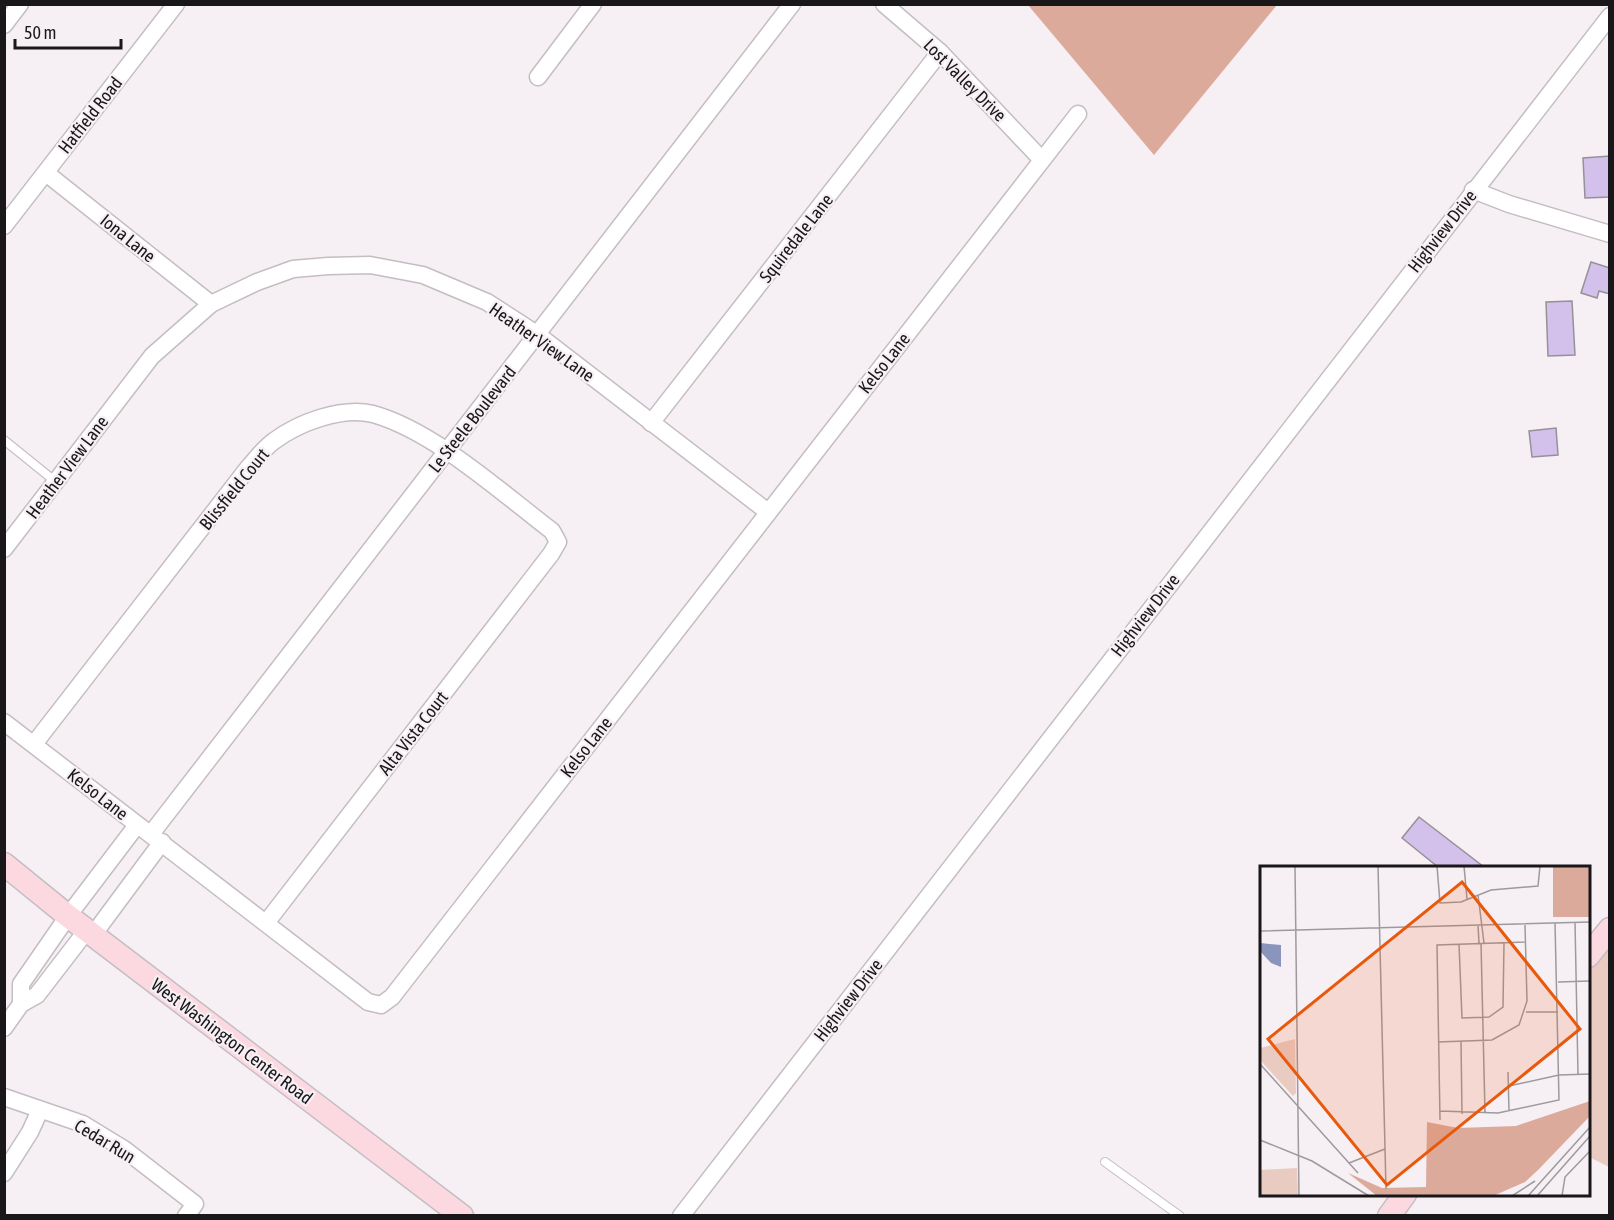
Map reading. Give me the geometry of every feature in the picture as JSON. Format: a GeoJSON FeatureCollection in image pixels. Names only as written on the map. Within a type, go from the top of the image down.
{"type":"FeatureCollection","features":[{"type":"Feature","properties":{"kind":"main road","name":"West Washington Center Road"},"geometry":{"type":"LineString","coordinates":[[4,864],[68,916],[462,1215]]}},
{"type":"Feature","properties":{"kind":"main road"},"geometry":{"type":"LineString","coordinates":[[1590,954],[1610,929]]}},
{"type":"Feature","properties":{"kind":"main road"},"geometry":{"type":"LineString","coordinates":[[1389,1215],[1403,1196]]}},
{"type":"Feature","properties":{"kind":"street"},"geometry":{"type":"LineString","coordinates":[[4,25],[20,4]]}},
{"type":"Feature","properties":{"kind":"street","name":"Hatfield Road"},"geometry":{"type":"LineString","coordinates":[[4,226],[176,4]]}},
{"type":"Feature","properties":{"kind":"street"},"geometry":{"type":"LineString","coordinates":[[538,77],[593,4]]}},
{"type":"Feature","properties":{"kind":"street","name":"Le Steele Boulevard"},"geometry":{"type":"LineString","coordinates":[[150,834],[68,916],[21,984],[21,1004],[37,995],[90,932],[150,834],[792,4]]}},
{"type":"Feature","properties":{"kind":"street","name":"Lost Valley Drive"},"geometry":{"type":"LineString","coordinates":[[884,4],[940,52],[1042,160]]}},
{"type":"Feature","properties":{"kind":"street","name":"Highview Drive"},"geometry":{"type":"LineString","coordinates":[[681,1215],[1610,16]]}},
{"type":"Feature","properties":{"kind":"street","name":"Squiredale Lane"},"geometry":{"type":"LineString","coordinates":[[651,423],[940,52]]}},
{"type":"Feature","properties":{"kind":"street","name":"Kelso Lane"},"geometry":{"type":"LineString","coordinates":[[4,722],[368,1002],[381,1005],[392,997],[1078,114]]}},
{"type":"Feature","properties":{"kind":"street","name":"Iona Lane"},"geometry":{"type":"LineString","coordinates":[[46,172],[211,304]]}},
{"type":"Feature","properties":{"kind":"street"},"geometry":{"type":"LineString","coordinates":[[1473,190],[1509,204],[1610,234]]}},
{"type":"Feature","properties":{"kind":"street","name":"Heather View Lane"},"geometry":{"type":"LineString","coordinates":[[4,549],[152,356],[211,304],[257,282],[293,269],[370,265],[423,275],[487,302],[538,335],[768,512]]}},
{"type":"Feature","properties":{"kind":"street","name":"Blissfield Court"},"geometry":{"type":"LineString","coordinates":[[34,744],[249,468],[272,442],[301,425],[334,413],[371,413],[411,429],[447,451],[552,531],[558,542]]}},
{"type":"Feature","properties":{"kind":"street","name":"Alta Vista Court"},"geometry":{"type":"LineString","coordinates":[[266,923],[558,542]]}},
{"type":"Feature","properties":{"kind":"street"},"geometry":{"type":"LineString","coordinates":[[4,1028],[21,1004]]}},
{"type":"Feature","properties":{"kind":"street","name":"Cedar Run"},"geometry":{"type":"LineString","coordinates":[[4,1097],[83,1124],[124,1149],[190,1210]]}},
{"type":"Feature","properties":{"kind":"street"},"geometry":{"type":"LineString","coordinates":[[4,1173],[30,1132],[40,1110]]}},
{"type":"Feature","properties":{"kind":"lane"},"geometry":{"type":"LineString","coordinates":[[4,440],[56,482]]}},
{"type":"Feature","properties":{"kind":"lane"},"geometry":{"type":"LineString","coordinates":[[1105,1162],[1180,1215]]}},
{"type":"Feature","properties":{"kind":"shaded area"},"geometry":{"type":"Polygon","coordinates":[[[1028,5],[1277,5],[1154,155],[1028,5]]]}},
{"type":"Feature","properties":{"kind":"shaded area"},"geometry":{"type":"Polygon","coordinates":[[[1609,939],[1609,1167],[1590,1158],[1590,964],[1609,939]]]}},
{"type":"Feature","properties":{"kind":"building"},"geometry":{"type":"Polygon","coordinates":[[[1610,156],[1610,197],[1585,198],[1583,158],[1610,156]]]}},
{"type":"Feature","properties":{"kind":"building"},"geometry":{"type":"Polygon","coordinates":[[[1591,262],[1610,268],[1610,294],[1599,291],[1597,298],[1581,293],[1591,262]]]}},
{"type":"Feature","properties":{"kind":"building"},"geometry":{"type":"Polygon","coordinates":[[[1572,301],[1575,355],[1548,356],[1546,302],[1572,301]]]}},
{"type":"Feature","properties":{"kind":"building"},"geometry":{"type":"Polygon","coordinates":[[[1556,428],[1558,455],[1532,457],[1529,431],[1556,428]]]}},
{"type":"Feature","properties":{"kind":"building"},"geometry":{"type":"Polygon","coordinates":[[[1419,817],[1483,866],[1437,866],[1402,838],[1419,817]]]}}]}
